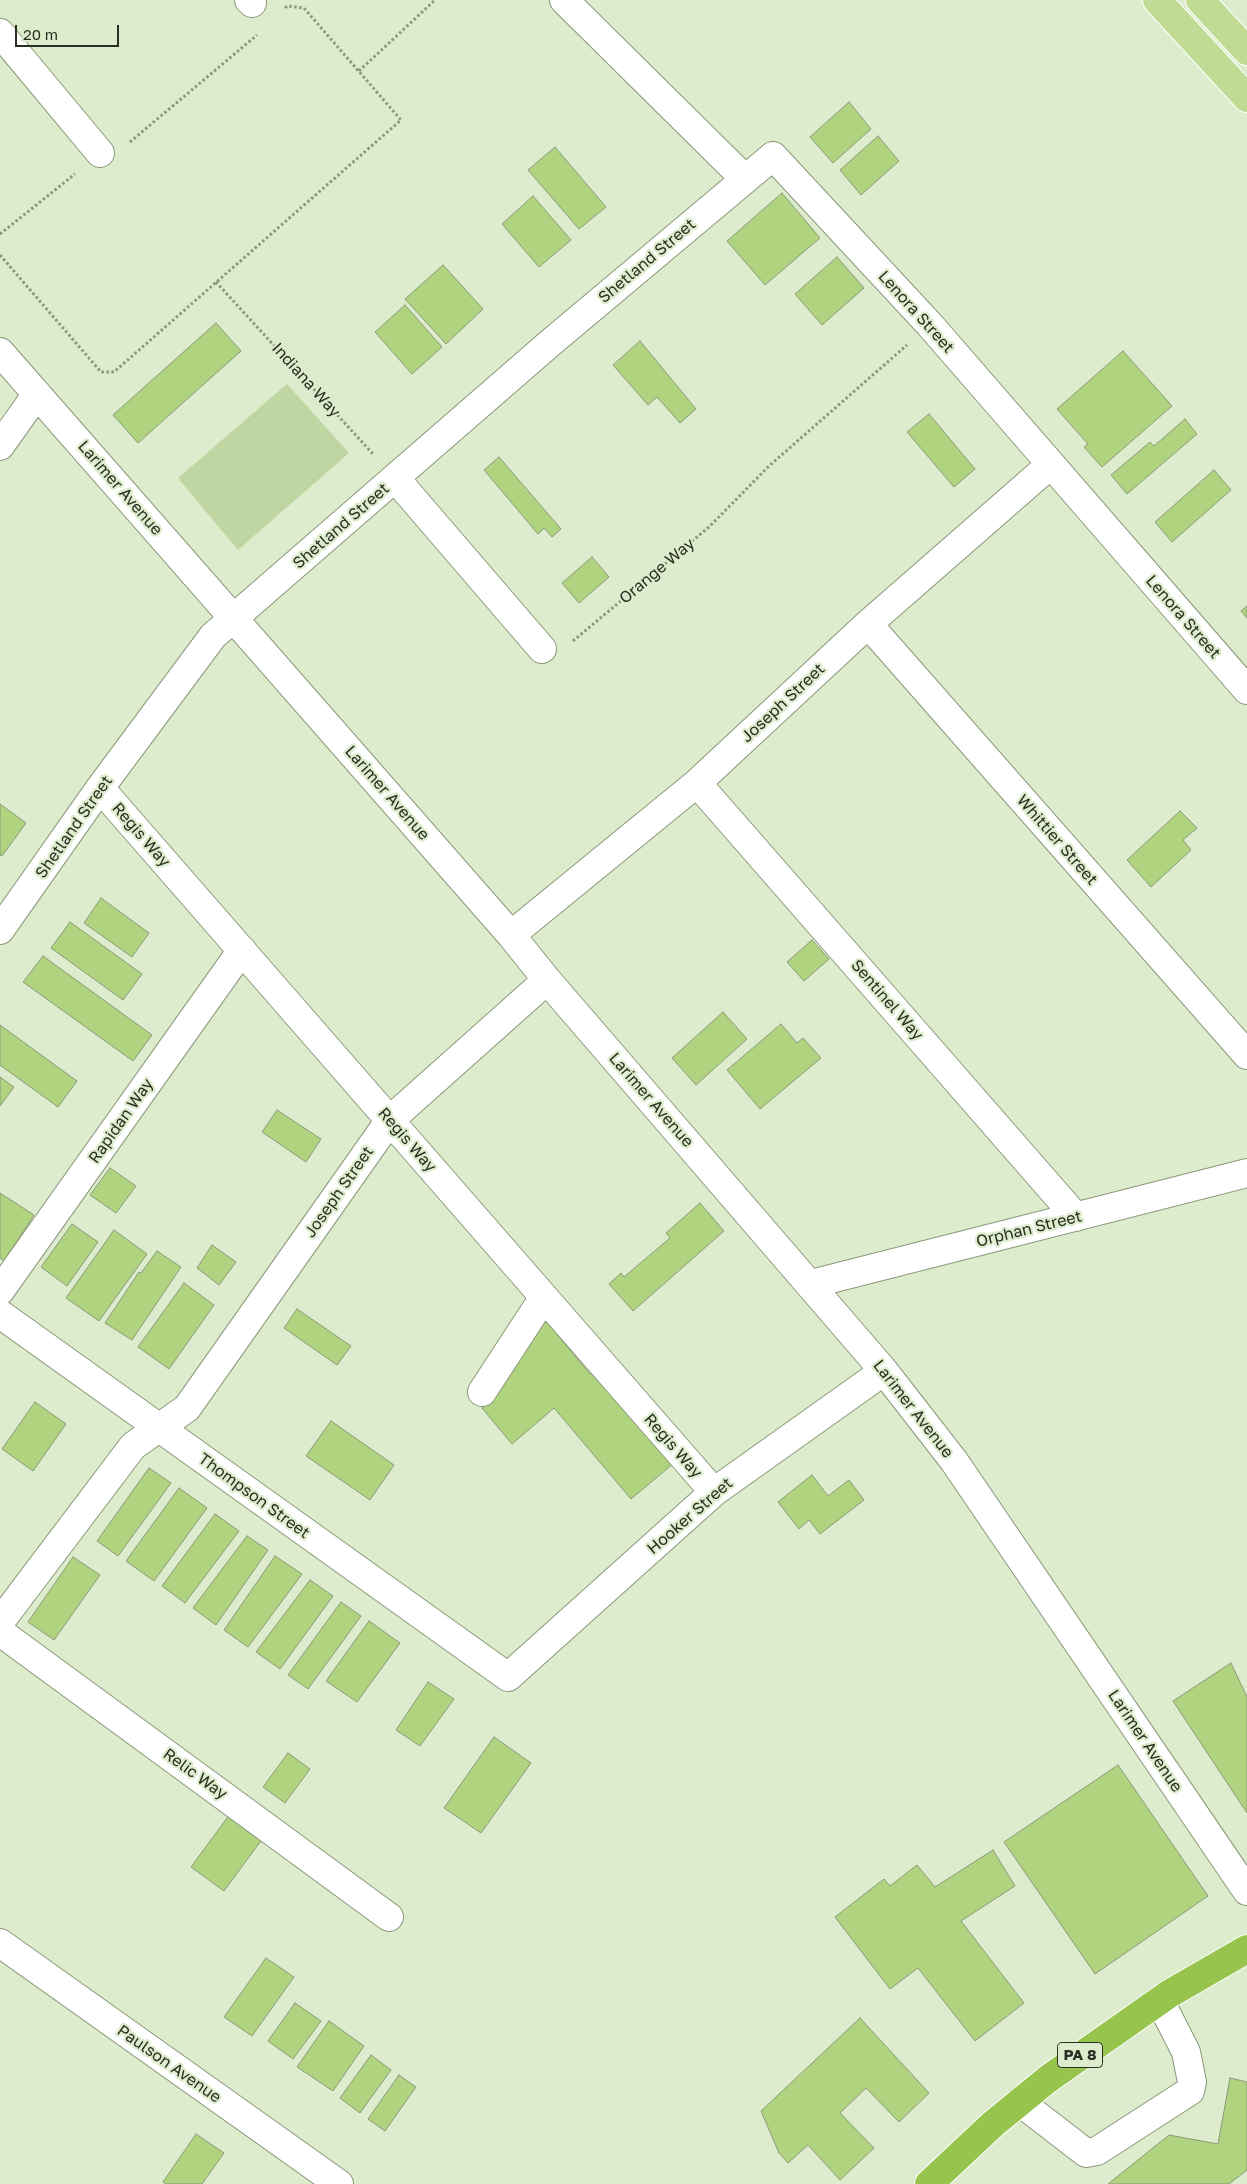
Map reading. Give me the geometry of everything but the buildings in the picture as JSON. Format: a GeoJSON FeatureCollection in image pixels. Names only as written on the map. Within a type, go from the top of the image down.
{"type":"FeatureCollection","features":[{"type":"Feature","properties":{"kind":"highway","name":"PA 8"},"geometry":{"type":"LineString","coordinates":[[929,2184],[993,2124],[1104,2037],[1247,1949]]}},
{"type":"Feature","properties":{"kind":"main road"},"geometry":{"type":"LineString","coordinates":[[1157,0],[1247,98]]}},
{"type":"Feature","properties":{"kind":"main road"},"geometry":{"type":"LineString","coordinates":[[1200,0],[1247,51]]}},
{"type":"Feature","properties":{"kind":"street"},"geometry":{"type":"LineString","coordinates":[[564,0],[744,178]]}},
{"type":"Feature","properties":{"kind":"street"},"geometry":{"type":"LineString","coordinates":[[0,32],[100,153]]}},
{"type":"Feature","properties":{"kind":"street","name":"Lenora Street"},"geometry":{"type":"LineString","coordinates":[[744,178],[773,156],[930,325],[1247,690]]}},
{"type":"Feature","properties":{"kind":"street","name":"Shetland Street"},"geometry":{"type":"LineString","coordinates":[[0,930],[100,788],[213,636],[744,178]]}},
{"type":"Feature","properties":{"kind":"street","name":"Larimer Avenue"},"geometry":{"type":"LineString","coordinates":[[0,352],[511,935],[547,980],[884,1371],[954,1461],[1247,1891]]}},
{"type":"Feature","properties":{"kind":"street"},"geometry":{"type":"LineString","coordinates":[[0,446],[37,394]]}},
{"type":"Feature","properties":{"kind":"street","name":"Joseph Street"},"geometry":{"type":"LineString","coordinates":[[511,935],[697,783],[868,624],[1050,465]]}},
{"type":"Feature","properties":{"kind":"street"},"geometry":{"type":"LineString","coordinates":[[395,478],[542,649]]}},
{"type":"Feature","properties":{"kind":"street","name":"Whittier Street"},"geometry":{"type":"LineString","coordinates":[[868,624],[1247,1056]]}},
{"type":"Feature","properties":{"kind":"street","name":"Sentinel Way"},"geometry":{"type":"LineString","coordinates":[[697,783],[1076,1217]]}},
{"type":"Feature","properties":{"kind":"street","name":"Regis Way"},"geometry":{"type":"LineString","coordinates":[[100,788],[714,1492]]}},
{"type":"Feature","properties":{"kind":"street","name":"Rapidan Way"},"geometry":{"type":"LineString","coordinates":[[0,1291],[242,950]]}},
{"type":"Feature","properties":{"kind":"street","name":"Joseph Street"},"geometry":{"type":"LineString","coordinates":[[0,1622],[132,1446],[187,1408],[390,1120],[547,980]]}},
{"type":"Feature","properties":{"kind":"street","name":"Orphan Street"},"geometry":{"type":"LineString","coordinates":[[810,1284],[1247,1173]]}},
{"type":"Feature","properties":{"kind":"street"},"geometry":{"type":"LineString","coordinates":[[482,1392],[544,1297]]}},
{"type":"Feature","properties":{"kind":"street","name":"Thompson Street"},"geometry":{"type":"LineString","coordinates":[[0,1314],[508,1677]]}},
{"type":"Feature","properties":{"kind":"street","name":"Hooker Street"},"geometry":{"type":"LineString","coordinates":[[508,1677],[714,1492],[884,1371]]}},
{"type":"Feature","properties":{"kind":"street","name":"Relic Way"},"geometry":{"type":"LineString","coordinates":[[0,1632],[389,1917]]}},
{"type":"Feature","properties":{"kind":"street","name":"Paulson Avenue"},"geometry":{"type":"LineString","coordinates":[[0,1944],[339,2184]]}},
{"type":"Feature","properties":{"kind":"street"},"geometry":{"type":"LineString","coordinates":[[1020,2102],[1086,2152],[1098,2151],[1190,2091],[1192,2082],[1186,2052],[1160,2001]]}},
{"type":"Feature","properties":{"kind":"path"},"geometry":{"type":"LineString","coordinates":[[358,71],[436,0]]}},
{"type":"Feature","properties":{"kind":"path"},"geometry":{"type":"LineString","coordinates":[[250,2],[270,24]]}},
{"type":"Feature","properties":{"kind":"path"},"geometry":{"type":"LineString","coordinates":[[0,234],[100,153],[117,153],[270,24],[287,6],[304,8],[400,120],[114,372],[101,372],[0,255]]}},
{"type":"Feature","properties":{"kind":"path","name":"Indiana Way"},"geometry":{"type":"LineString","coordinates":[[216,282],[395,478]]}},
{"type":"Feature","properties":{"kind":"path","name":"Orange Way"},"geometry":{"type":"LineString","coordinates":[[542,649],[564,648],[665,565],[709,527],[769,466],[930,325]]}},
{"type":"Feature","properties":{"kind":"green space"},"geometry":{"type":"Polygon","coordinates":[[[287,384],[349,453],[238,550],[178,478],[287,384]]]}}]}
